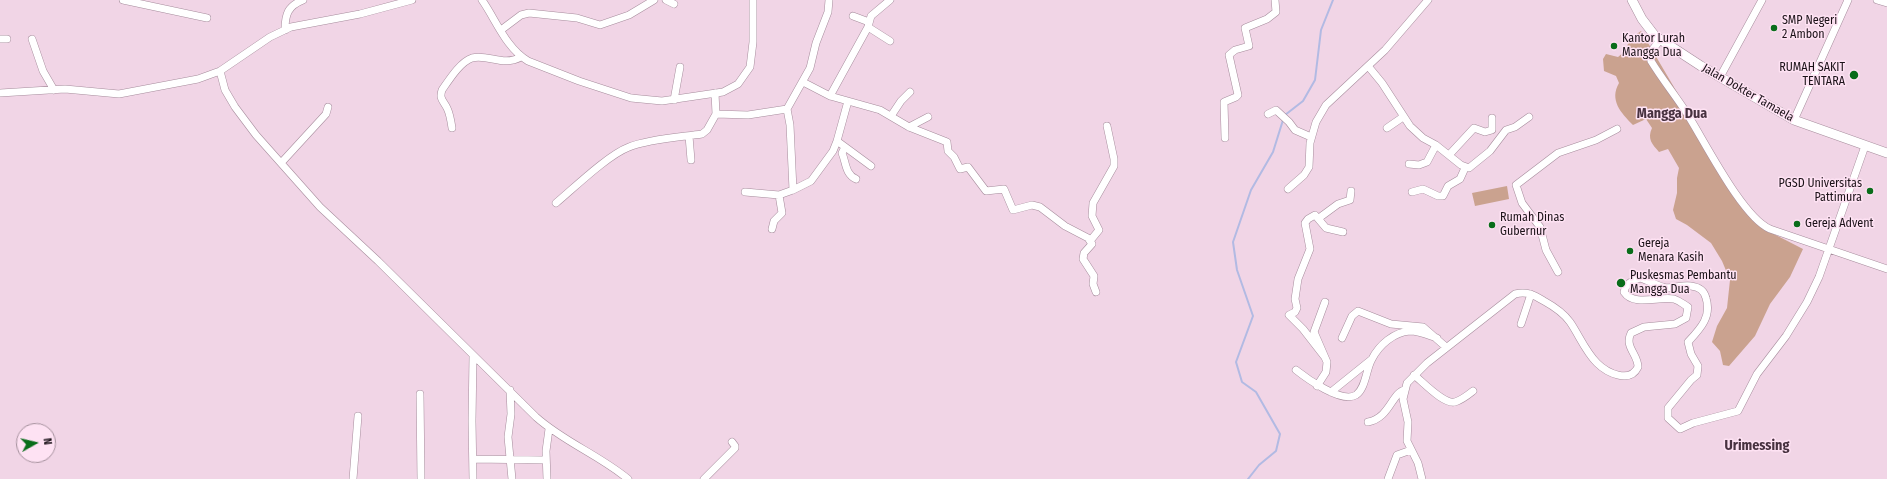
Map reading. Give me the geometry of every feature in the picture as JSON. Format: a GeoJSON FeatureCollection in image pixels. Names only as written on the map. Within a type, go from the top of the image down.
{"type":"FeatureCollection","features":[{"type":"Feature","properties":{"kind":"main road","name":"Jalan Dokter Tamaela"},"geometry":{"type":"LineString","coordinates":[[1632,0],[1642,19],[1660,40],[1720,77],[1794,120],[1887,153]]}},
{"type":"Feature","properties":{"kind":"street"},"geometry":{"type":"LineString","coordinates":[[123,0],[207,18]]}},
{"type":"Feature","properties":{"kind":"street"},"geometry":{"type":"LineString","coordinates":[[285,30],[285,20],[288,10],[303,0]]}},
{"type":"Feature","properties":{"kind":"street"},"geometry":{"type":"LineString","coordinates":[[0,93],[54,90],[118,94],[198,79],[220,71],[270,37],[285,30],[313,22],[360,14],[412,0]]}},
{"type":"Feature","properties":{"kind":"street"},"geometry":{"type":"LineString","coordinates":[[482,0],[510,44],[521,57],[560,74],[617,95],[656,101],[674,100],[722,92],[738,84],[750,67],[753,42],[753,0]]}},
{"type":"Feature","properties":{"kind":"street"},"geometry":{"type":"LineString","coordinates":[[666,0],[674,4]]}},
{"type":"Feature","properties":{"kind":"street"},"geometry":{"type":"LineString","coordinates":[[793,190],[790,124],[787,109],[810,68],[816,44],[828,12],[829,0]]}},
{"type":"Feature","properties":{"kind":"street"},"geometry":{"type":"LineString","coordinates":[[830,96],[868,25],[871,16],[890,0]]}},
{"type":"Feature","properties":{"kind":"street"},"geometry":{"type":"LineString","coordinates":[[1225,138],[1224,102],[1236,98],[1238,95],[1229,55],[1235,50],[1248,46],[1245,28],[1267,19],[1276,12],[1275,0]]}},
{"type":"Feature","properties":{"kind":"street"},"geometry":{"type":"LineString","coordinates":[[1288,189],[1304,175],[1309,167],[1310,143],[1316,122],[1326,105],[1368,66],[1396,37],[1428,0]]}},
{"type":"Feature","properties":{"kind":"street"},"geometry":{"type":"LineString","coordinates":[[1720,77],[1762,0]]}},
{"type":"Feature","properties":{"kind":"street"},"geometry":{"type":"LineString","coordinates":[[1794,120],[1848,0]]}},
{"type":"Feature","properties":{"kind":"street"},"geometry":{"type":"LineString","coordinates":[[1877,0],[1886,2]]}},
{"type":"Feature","properties":{"kind":"street"},"geometry":{"type":"LineString","coordinates":[[501,30],[521,15],[529,13],[577,18],[596,25],[604,24],[629,15],[652,1]]}},
{"type":"Feature","properties":{"kind":"street"},"geometry":{"type":"LineString","coordinates":[[854,16],[890,41]]}},
{"type":"Feature","properties":{"kind":"street"},"geometry":{"type":"LineString","coordinates":[[32,39],[43,71],[54,90]]}},
{"type":"Feature","properties":{"kind":"street"},"geometry":{"type":"LineString","coordinates":[[1660,40],[1650,53],[1651,61],[1686,112],[1736,194],[1753,217],[1758,222],[1770,229],[1887,269]]}},
{"type":"Feature","properties":{"kind":"street"},"geometry":{"type":"LineString","coordinates":[[452,128],[447,108],[440,98],[440,95],[442,90],[463,64],[472,58],[505,62],[516,60],[521,57]]}},
{"type":"Feature","properties":{"kind":"street"},"geometry":{"type":"LineString","coordinates":[[1368,66],[1401,110],[1403,117],[1418,134],[1436,145],[1465,168]]}},
{"type":"Feature","properties":{"kind":"street"},"geometry":{"type":"LineString","coordinates":[[674,100],[680,67]]}},
{"type":"Feature","properties":{"kind":"street"},"geometry":{"type":"LineString","coordinates":[[220,71],[225,90],[235,107],[256,135],[320,207],[378,261],[549,429],[609,464],[628,479]]}},
{"type":"Feature","properties":{"kind":"street"},"geometry":{"type":"LineString","coordinates":[[802,82],[830,96],[880,110],[909,127],[948,143],[948,151],[954,156],[960,169],[968,167],[986,191],[1006,190],[1013,210],[1032,205],[1040,207],[1090,241]]}},
{"type":"Feature","properties":{"kind":"street"},"geometry":{"type":"LineString","coordinates":[[891,116],[901,101],[910,92]]}},
{"type":"Feature","properties":{"kind":"street"},"geometry":{"type":"LineString","coordinates":[[556,203],[600,166],[627,147],[702,134],[707,130],[716,114],[715,93]]}},
{"type":"Feature","properties":{"kind":"street"},"geometry":{"type":"LineString","coordinates":[[745,192],[779,195],[811,181],[833,151],[848,101]]}},
{"type":"Feature","properties":{"kind":"street"},"geometry":{"type":"LineString","coordinates":[[281,164],[326,114],[328,107]]}},
{"type":"Feature","properties":{"kind":"street"},"geometry":{"type":"LineString","coordinates":[[716,114],[748,115],[787,109]]}},
{"type":"Feature","properties":{"kind":"street"},"geometry":{"type":"LineString","coordinates":[[1268,114],[1276,110],[1295,130],[1312,137]]}},
{"type":"Feature","properties":{"kind":"street"},"geometry":{"type":"LineString","coordinates":[[909,127],[928,117]]}},
{"type":"Feature","properties":{"kind":"street"},"geometry":{"type":"LineString","coordinates":[[1387,128],[1403,117]]}},
{"type":"Feature","properties":{"kind":"street"},"geometry":{"type":"LineString","coordinates":[[1412,192],[1425,189],[1438,196],[1443,196],[1448,186],[1460,179],[1465,168],[1468,168],[1490,151],[1506,130],[1515,127],[1529,117]]}},
{"type":"Feature","properties":{"kind":"street"},"geometry":{"type":"LineString","coordinates":[[1449,156],[1474,128],[1485,132],[1492,130],[1492,118]]}},
{"type":"Feature","properties":{"kind":"street"},"geometry":{"type":"LineString","coordinates":[[1096,292],[1093,284],[1093,272],[1082,259],[1084,253],[1092,244],[1090,241],[1099,230],[1092,216],[1093,203],[1114,166],[1114,159],[1107,126]]}},
{"type":"Feature","properties":{"kind":"street"},"geometry":{"type":"LineString","coordinates":[[1558,272],[1546,250],[1540,227],[1522,203],[1516,185],[1558,152],[1596,140],[1617,129]]}},
{"type":"Feature","properties":{"kind":"street"},"geometry":{"type":"LineString","coordinates":[[689,136],[691,160]]}},
{"type":"Feature","properties":{"kind":"street"},"geometry":{"type":"LineString","coordinates":[[837,141],[871,166]]}},
{"type":"Feature","properties":{"kind":"street"},"geometry":{"type":"LineString","coordinates":[[1409,164],[1419,165],[1427,162],[1436,145]]}},
{"type":"Feature","properties":{"kind":"street"},"geometry":{"type":"LineString","coordinates":[[1422,479],[1418,463],[1407,441],[1408,422],[1403,405],[1407,383],[1446,347],[1515,294],[1531,294],[1553,306],[1569,320],[1596,362],[1616,375],[1626,376],[1636,372],[1638,367],[1628,344],[1631,333],[1644,327],[1675,324],[1686,318],[1688,307],[1673,299],[1631,298],[1624,292],[1626,286],[1640,278],[1664,288],[1685,286],[1699,287],[1704,292],[1708,312],[1702,326],[1688,342],[1691,354],[1698,366],[1697,375],[1691,380],[1668,408],[1668,418],[1680,429],[1693,423],[1738,411],[1757,374],[1786,336],[1807,302],[1819,277],[1865,146]]}},
{"type":"Feature","properties":{"kind":"street"},"geometry":{"type":"LineString","coordinates":[[845,147],[842,153],[845,159],[847,171],[856,179]]}},
{"type":"Feature","properties":{"kind":"street"},"geometry":{"type":"LineString","coordinates":[[1319,218],[1338,204],[1350,200],[1351,192]]}},
{"type":"Feature","properties":{"kind":"street"},"geometry":{"type":"LineString","coordinates":[[772,228],[774,221],[782,212],[779,195]]}},
{"type":"Feature","properties":{"kind":"street"},"geometry":{"type":"LineString","coordinates":[[1324,356],[1303,329],[1289,315],[1295,312],[1297,308],[1295,299],[1298,279],[1311,245],[1305,223],[1313,215],[1317,215],[1329,230],[1343,232]]}},
{"type":"Feature","properties":{"kind":"street"},"geometry":{"type":"LineString","coordinates":[[1521,324],[1531,294]]}},
{"type":"Feature","properties":{"kind":"street"},"geometry":{"type":"LineString","coordinates":[[1317,386],[1326,372],[1327,362],[1314,332],[1325,302]]}},
{"type":"Feature","properties":{"kind":"street"},"geometry":{"type":"LineString","coordinates":[[1342,338],[1354,312],[1358,311],[1391,324],[1420,326],[1446,347]]}},
{"type":"Feature","properties":{"kind":"street"},"geometry":{"type":"LineString","coordinates":[[1331,392],[1372,358],[1391,337],[1401,332],[1413,331],[1436,338]]}},
{"type":"Feature","properties":{"kind":"street"},"geometry":{"type":"LineString","coordinates":[[473,356],[473,479]]}},
{"type":"Feature","properties":{"kind":"street"},"geometry":{"type":"LineString","coordinates":[[1296,370],[1317,386],[1331,392],[1350,396],[1357,394],[1372,358]]}},
{"type":"Feature","properties":{"kind":"street"},"geometry":{"type":"LineString","coordinates":[[1414,375],[1443,400],[1450,402],[1460,400],[1473,391]]}},
{"type":"Feature","properties":{"kind":"street"},"geometry":{"type":"LineString","coordinates":[[510,390],[511,414],[508,437],[512,479]]}},
{"type":"Feature","properties":{"kind":"street"},"geometry":{"type":"LineString","coordinates":[[1368,422],[1382,416],[1399,392],[1405,390]]}},
{"type":"Feature","properties":{"kind":"street"},"geometry":{"type":"LineString","coordinates":[[420,394],[421,479]]}},
{"type":"Feature","properties":{"kind":"street"},"geometry":{"type":"LineString","coordinates":[[353,479],[358,416]]}},
{"type":"Feature","properties":{"kind":"street"},"geometry":{"type":"LineString","coordinates":[[547,479],[546,460],[549,429]]}},
{"type":"Feature","properties":{"kind":"street"},"geometry":{"type":"LineString","coordinates":[[704,479],[734,448],[735,446],[732,442]]}},
{"type":"Feature","properties":{"kind":"street"},"geometry":{"type":"LineString","coordinates":[[1388,479],[1397,455],[1411,450]]}},
{"type":"Feature","properties":{"kind":"street"},"geometry":{"type":"LineString","coordinates":[[473,459],[546,460]]}},
{"type":"Feature","properties":{"kind":"shaded area"},"geometry":{"type":"Polygon","coordinates":[[[1641,31],[1708,145],[1750,211],[1766,230],[1803,249],[1790,277],[1770,304],[1755,336],[1729,366],[1723,365],[1720,351],[1712,342],[1717,326],[1727,308],[1730,280],[1722,261],[1711,243],[1687,225],[1676,219],[1673,210],[1677,193],[1679,168],[1668,149],[1659,152],[1652,144],[1650,135],[1652,128],[1646,119],[1633,125],[1624,116],[1616,101],[1616,89],[1619,83],[1616,76],[1604,71],[1603,59],[1606,54],[1618,57],[1624,52],[1631,38],[1641,31]]]}},
{"type":"Feature","properties":{"kind":"shaded area"},"geometry":{"type":"Polygon","coordinates":[[[1507,186],[1509,199],[1475,206],[1472,193],[1507,186]]]}},
{"type":"Feature","properties":{"kind":"waterway"},"geometry":{"type":"LineString","coordinates":[[1285,115],[1303,101],[1315,80],[1321,30],[1333,0]]}},
{"type":"Feature","properties":{"kind":"waterway"},"geometry":{"type":"LineString","coordinates":[[1248,479],[1259,465],[1276,451],[1280,434],[1256,392],[1242,382],[1236,362],[1253,316],[1237,270],[1233,242],[1251,190],[1273,152],[1283,120]]}},
{"type":"Feature","properties":{"kind":"place","name":"SMP Negeri 2 Ambon"},"geometry":{"type":"Point","coordinates":[1774,28]}},
{"type":"Feature","properties":{"kind":"place","name":"Kantor Lurah Mangga Dua"},"geometry":{"type":"Point","coordinates":[1614,46]}},
{"type":"Feature","properties":{"kind":"place","name":"RUMAH SAKIT TENTARA"},"geometry":{"type":"Point","coordinates":[1854,75]}},
{"type":"Feature","properties":{"kind":"place","name":"PGSD Universitas Pattimura"},"geometry":{"type":"Point","coordinates":[1870,191]}},
{"type":"Feature","properties":{"kind":"place","name":"Gereja Advent"},"geometry":{"type":"Point","coordinates":[1797,224]}},
{"type":"Feature","properties":{"kind":"place","name":"Rumah Dinas Gubernur"},"geometry":{"type":"Point","coordinates":[1492,225]}},
{"type":"Feature","properties":{"kind":"place","name":"Gereja Menara Kasih"},"geometry":{"type":"Point","coordinates":[1630,251]}},
{"type":"Feature","properties":{"kind":"place","name":"Puskesmas Pembantu Mangga Dua"},"geometry":{"type":"Point","coordinates":[1621,283]}},
{"type":"Feature","properties":{"kind":"district","name":"Mangga Dua"},"geometry":{"type":"Point","coordinates":[1672,114]}},
{"type":"Feature","properties":{"kind":"district","name":"Urimessing"},"geometry":{"type":"Point","coordinates":[1757,446]}}]}
